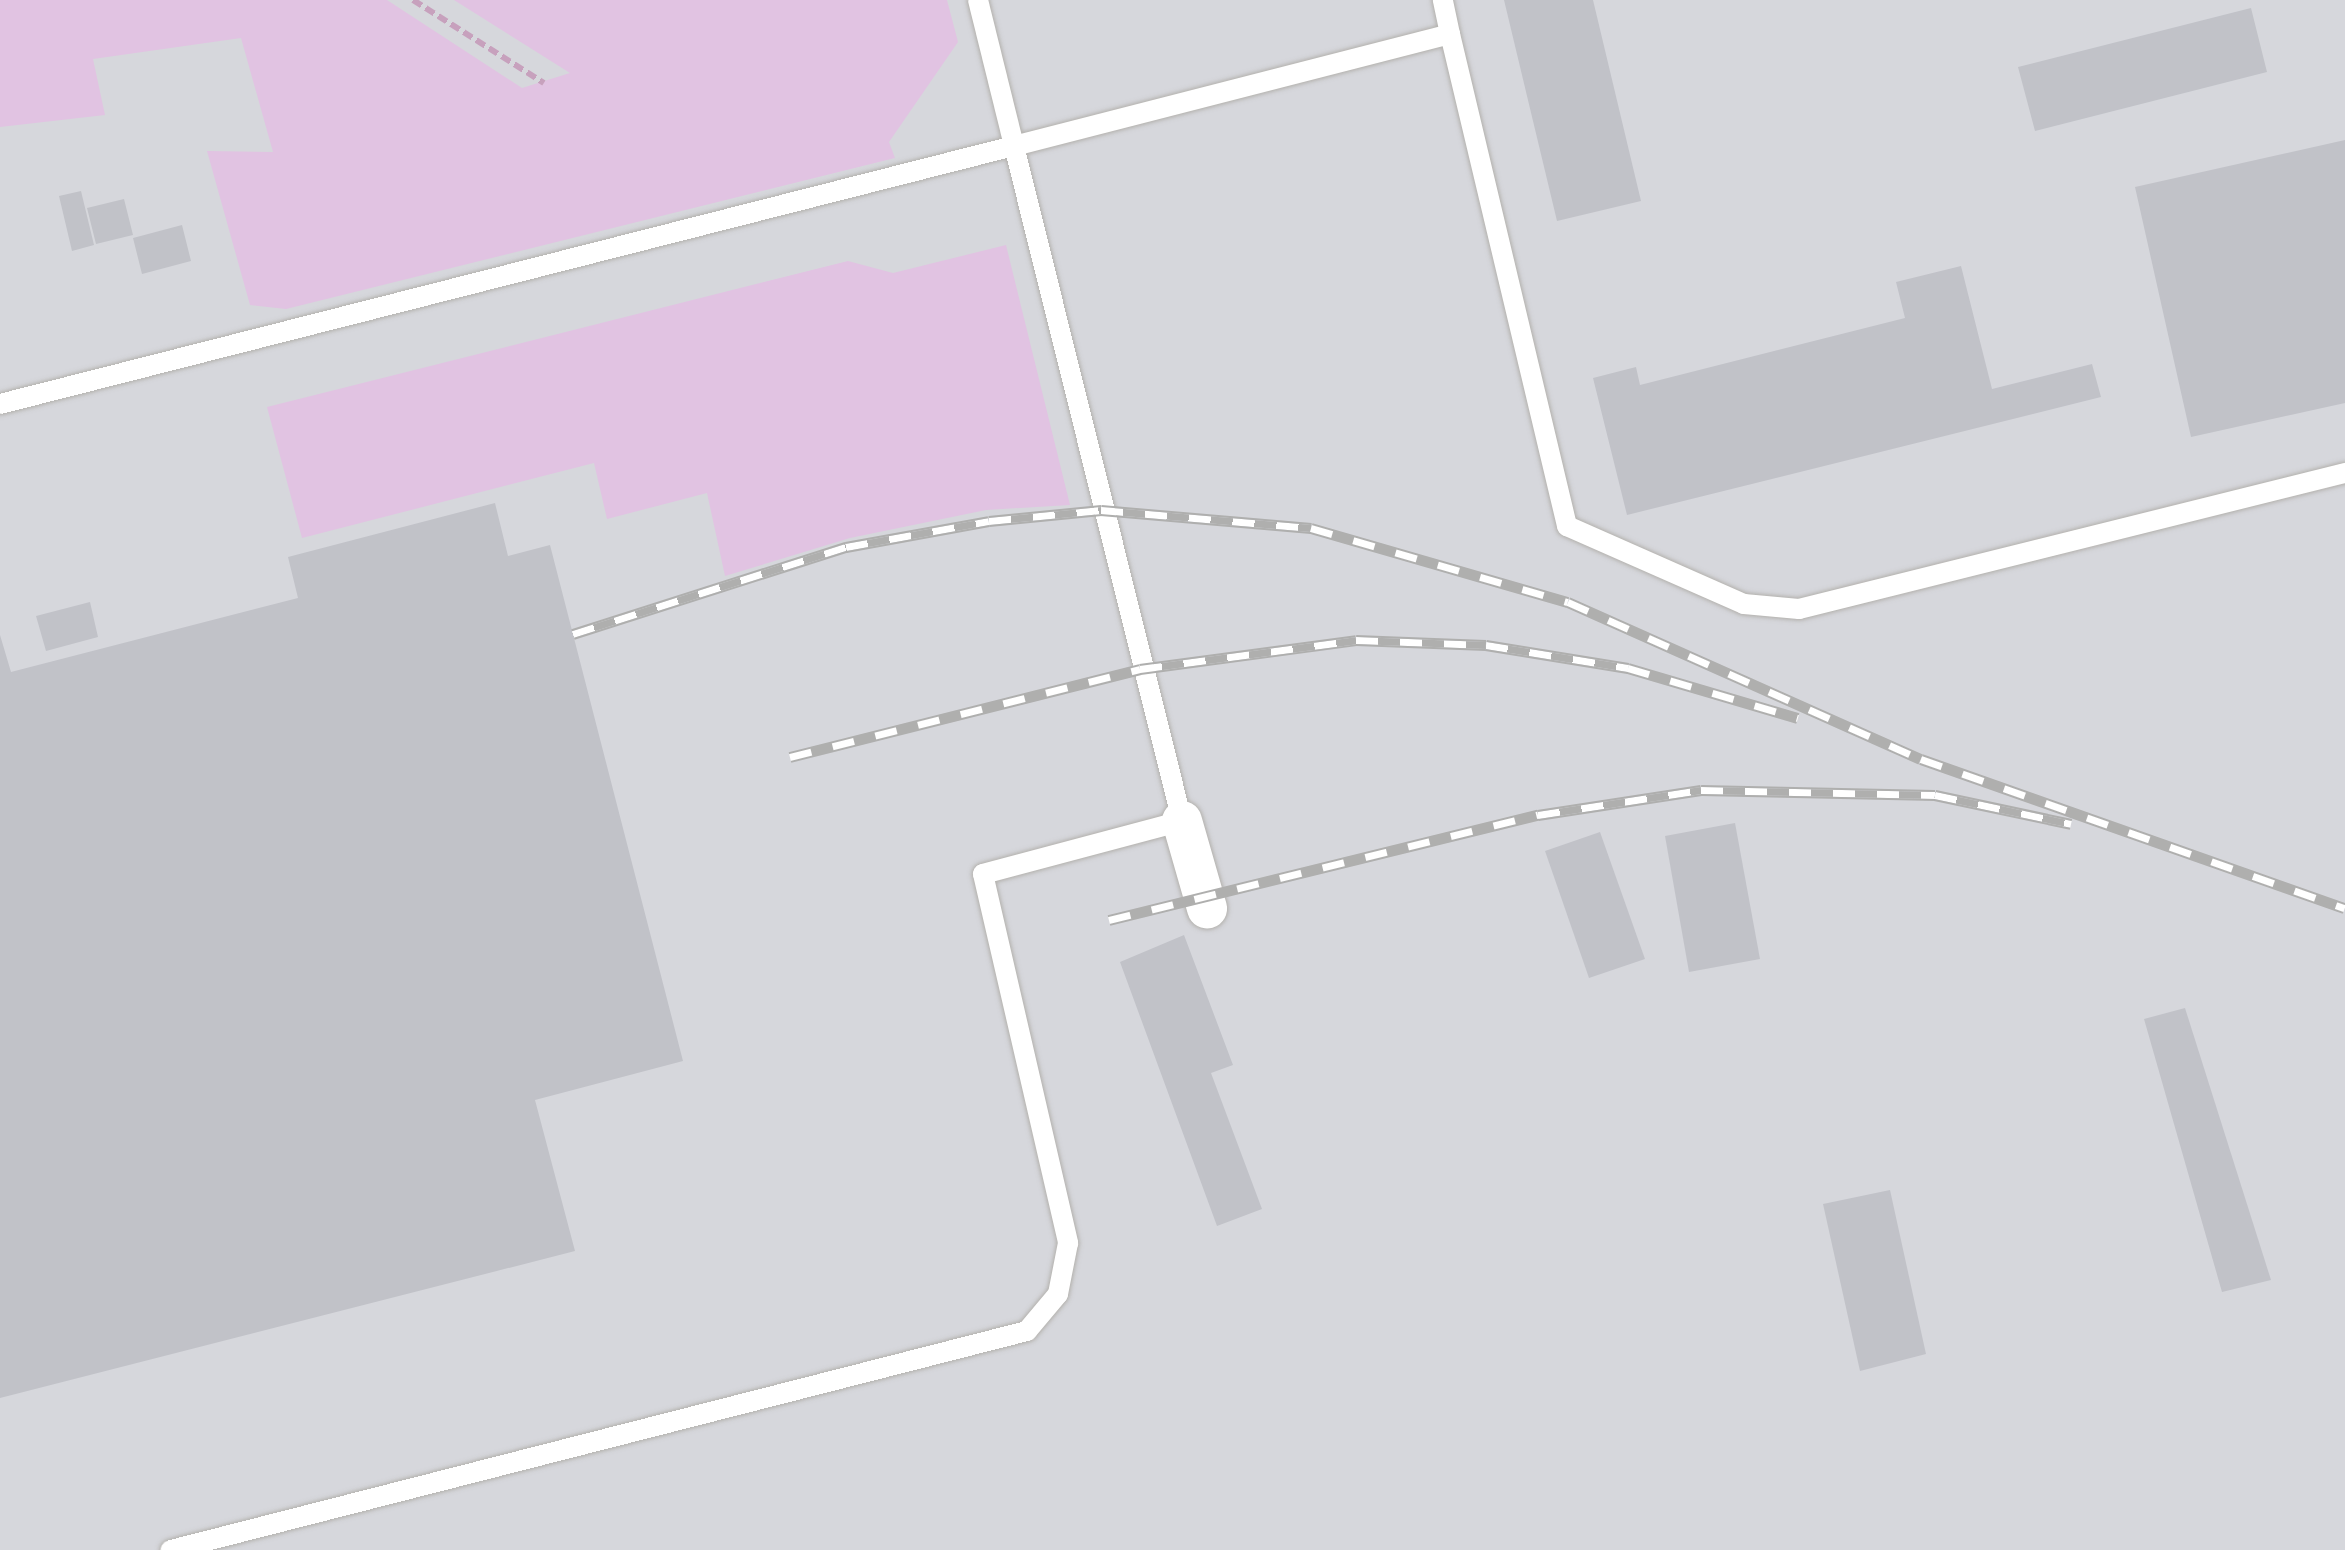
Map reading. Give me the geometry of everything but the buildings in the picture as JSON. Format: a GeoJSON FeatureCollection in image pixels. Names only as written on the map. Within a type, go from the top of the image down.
{"type":"FeatureCollection","features":[{"type":"Feature","properties":{"kind":"street"},"geometry":{"type":"LineString","coordinates":[[1182,820],[1207,908]]}},
{"type":"Feature","properties":{"kind":"lane"},"geometry":{"type":"LineString","coordinates":[[171,1550],[1026,1330],[1058,1294],[1068,1243],[984,874],[1182,820],[978,0]]}},
{"type":"Feature","properties":{"kind":"lane"},"geometry":{"type":"LineString","coordinates":[[1443,0],[1567,526],[1744,604],[1799,609],[2345,473]]}},
{"type":"Feature","properties":{"kind":"lane"},"geometry":{"type":"LineString","coordinates":[[0,404],[1450,34]]}},
{"type":"Feature","properties":{"kind":"path"},"geometry":{"type":"LineString","coordinates":[[413,0],[544,83]]}},
{"type":"Feature","properties":{"kind":"shaded area"},"geometry":{"type":"Polygon","coordinates":[[[0,0],[2345,0],[2345,1550],[0,1550],[0,0]]]}},
{"type":"Feature","properties":{"kind":"shaded area"},"geometry":{"type":"Polygon","coordinates":[[[0,0],[387,0],[522,88],[570,73],[454,0],[947,0],[958,42],[889,142],[895,158],[286,309],[250,305],[207,151],[273,152],[241,38],[93,59],[105,115],[0,127],[0,0]]]}},
{"type":"Feature","properties":{"kind":"shaded area"},"geometry":{"type":"Polygon","coordinates":[[[1006,245],[1070,505],[986,510],[850,538],[725,576],[707,493],[607,519],[594,463],[302,538],[267,407],[848,261],[893,273],[1006,245]]]}},
{"type":"Feature","properties":{"kind":"railway"},"geometry":{"type":"LineString","coordinates":[[573,634],[846,547],[989,521],[1101,510],[1311,528],[1568,602],[1921,759],[2345,908]]}},
{"type":"Feature","properties":{"kind":"railway"},"geometry":{"type":"LineString","coordinates":[[790,757],[1140,669],[1356,640],[1486,645],[1628,668],[1798,718]]}},
{"type":"Feature","properties":{"kind":"railway"},"geometry":{"type":"LineString","coordinates":[[1109,920],[1538,815],[1701,790],[1935,795],[2071,824]]}}]}
